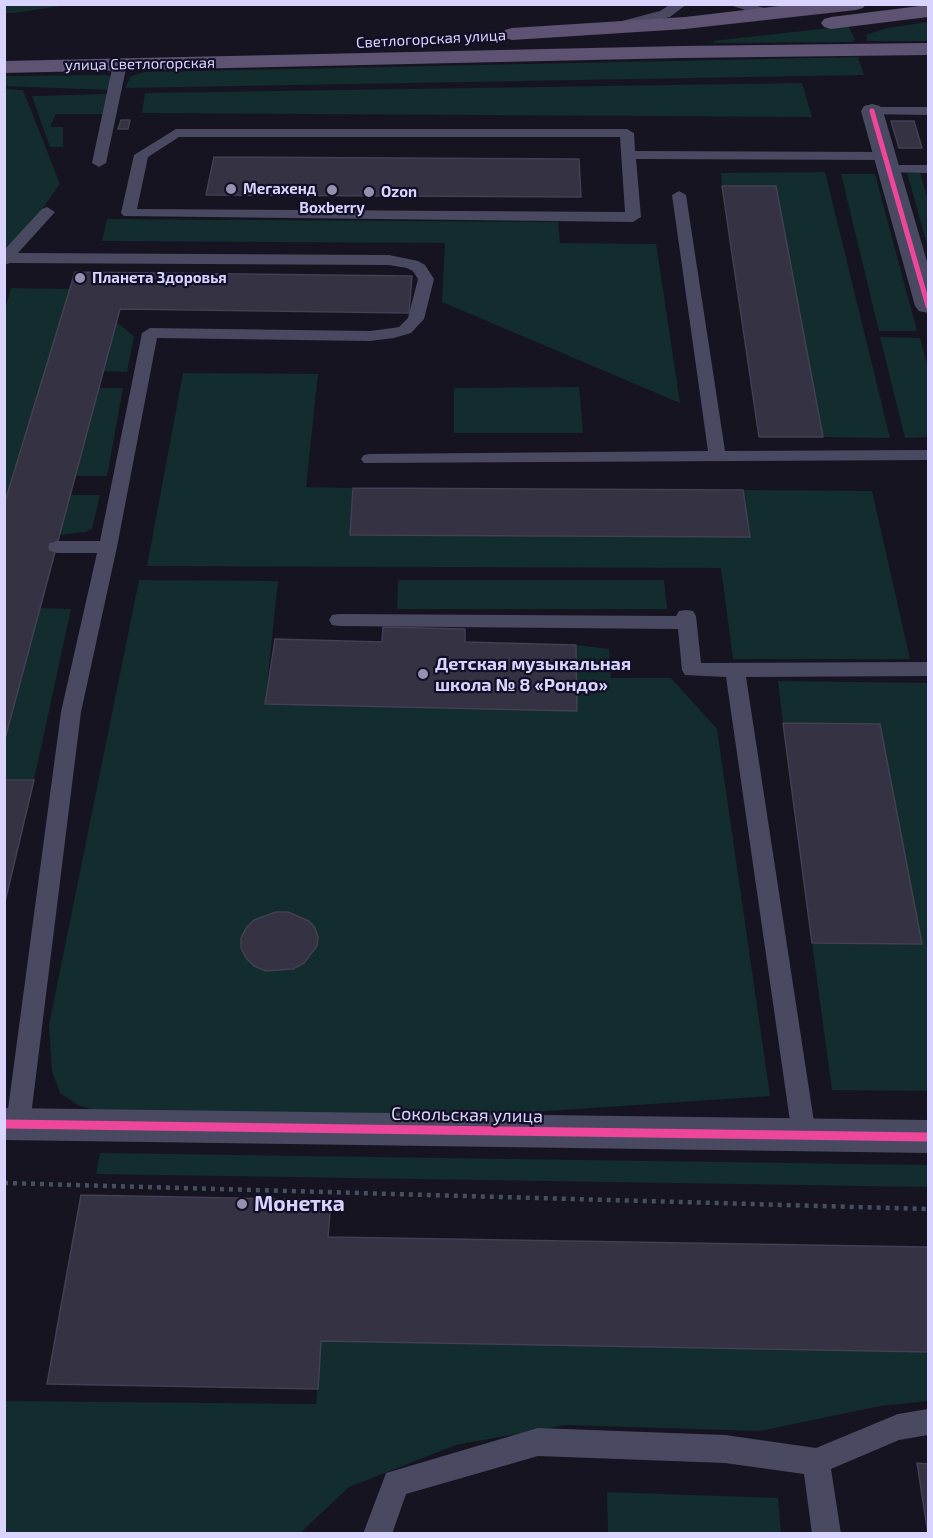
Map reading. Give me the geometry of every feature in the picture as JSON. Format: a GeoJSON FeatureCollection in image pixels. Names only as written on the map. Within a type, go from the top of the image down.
{"type":"FeatureCollection","features":[{"type":"Feature","properties":{"kind":"main road"},"geometry":{"type":"LineString","coordinates":[[770,14],[796,4]]}},
{"type":"Feature","properties":{"kind":"main road","name":"Светлогорская улица"},"geometry":{"type":"LineString","coordinates":[[489,35],[603,29],[856,4]]}},
{"type":"Feature","properties":{"kind":"main road","name":"Светлогорская улица"},"geometry":{"type":"LineString","coordinates":[[275,62],[608,45],[788,29],[928,11]]}},
{"type":"Feature","properties":{"kind":"main road","name":"Светлогорская улица"},"geometry":{"type":"LineString","coordinates":[[4,52],[286,46],[467,37]]}},
{"type":"Feature","properties":{"kind":"main road"},"geometry":{"type":"LineString","coordinates":[[275,62],[681,52],[928,49]]}},
{"type":"Feature","properties":{"kind":"main road","name":"улица Светлогорская"},"geometry":{"type":"LineString","coordinates":[[4,67],[275,62]]}},
{"type":"Feature","properties":{"kind":"street"},"geometry":{"type":"LineString","coordinates":[[872,111],[928,306]]}},
{"type":"Feature","properties":{"kind":"street","name":"Сокольская улица"},"geometry":{"type":"LineString","coordinates":[[11,1124],[928,1137]]}},
{"type":"Feature","properties":{"kind":"lane"},"geometry":{"type":"LineString","coordinates":[[603,29],[641,22],[665,14],[681,4]]}},
{"type":"Feature","properties":{"kind":"lane"},"geometry":{"type":"LineString","coordinates":[[733,4],[770,14]]}},
{"type":"Feature","properties":{"kind":"lane"},"geometry":{"type":"LineString","coordinates":[[99,164],[120,64]]}},
{"type":"Feature","properties":{"kind":"lane"},"geometry":{"type":"LineString","coordinates":[[872,111],[928,111]]}},
{"type":"Feature","properties":{"kind":"lane"},"geometry":{"type":"LineString","coordinates":[[176,132],[627,133],[629,155],[633,217],[129,213],[141,155],[176,132]]}},
{"type":"Feature","properties":{"kind":"lane"},"geometry":{"type":"LineString","coordinates":[[629,155],[887,162],[928,169]]}},
{"type":"Feature","properties":{"kind":"lane"},"geometry":{"type":"LineString","coordinates":[[679,195],[717,455]]}},
{"type":"Feature","properties":{"kind":"lane"},"geometry":{"type":"LineString","coordinates":[[5,259],[47,212]]}},
{"type":"Feature","properties":{"kind":"lane"},"geometry":{"type":"LineString","coordinates":[[5,259],[389,261],[412,264],[424,274],[425,288],[416,319],[405,330],[394,333],[370,336],[150,333],[108,547],[71,712],[11,1124]]}},
{"type":"Feature","properties":{"kind":"lane"},"geometry":{"type":"LineString","coordinates":[[369,459],[928,455]]}},
{"type":"Feature","properties":{"kind":"lane"},"geometry":{"type":"LineString","coordinates":[[57,547],[108,547]]}},
{"type":"Feature","properties":{"kind":"lane"},"geometry":{"type":"LineString","coordinates":[[339,620],[686,620],[692,670],[928,669]]}},
{"type":"Feature","properties":{"kind":"lane"},"geometry":{"type":"LineString","coordinates":[[735,670],[804,1134]]}},
{"type":"Feature","properties":{"kind":"lane"},"geometry":{"type":"LineString","coordinates":[[377,1533],[396,1483],[538,1442],[725,1449],[816,1462],[898,1427],[928,1422]]}},
{"type":"Feature","properties":{"kind":"lane"},"geometry":{"type":"LineString","coordinates":[[816,1462],[827,1533]]}},
{"type":"Feature","properties":{"kind":"path"},"geometry":{"type":"LineString","coordinates":[[4,1183],[928,1209]]}},
{"type":"Feature","properties":{"kind":"green space"},"geometry":{"type":"Polygon","coordinates":[[[5,4],[67,4],[67,5],[5,13],[5,4]]]}},
{"type":"Feature","properties":{"kind":"green space"},"geometry":{"type":"Polygon","coordinates":[[[928,22],[928,41],[867,41],[866,35],[887,28],[928,22]]]}},
{"type":"Feature","properties":{"kind":"green space"},"geometry":{"type":"Polygon","coordinates":[[[848,26],[855,39],[852,42],[715,43],[712,41],[848,26]]]}},
{"type":"Feature","properties":{"kind":"green space"},"geometry":{"type":"Polygon","coordinates":[[[858,57],[864,75],[125,88],[131,76],[145,72],[858,57]]]}},
{"type":"Feature","properties":{"kind":"green space"},"geometry":{"type":"Polygon","coordinates":[[[107,75],[112,77],[109,90],[5,86],[5,76],[107,75]]]}},
{"type":"Feature","properties":{"kind":"green space"},"geometry":{"type":"Polygon","coordinates":[[[802,83],[812,117],[142,113],[145,93],[802,83]]]}},
{"type":"Feature","properties":{"kind":"green space"},"geometry":{"type":"Polygon","coordinates":[[[4,89],[23,90],[60,184],[33,222],[5,248],[4,89]]]}},
{"type":"Feature","properties":{"kind":"green space"},"geometry":{"type":"Polygon","coordinates":[[[107,94],[105,114],[56,114],[50,127],[63,127],[63,147],[50,147],[32,96],[107,94]]]}},
{"type":"Feature","properties":{"kind":"green space"},"geometry":{"type":"Polygon","coordinates":[[[825,172],[890,438],[823,437],[776,187],[722,186],[721,173],[825,172]]]}},
{"type":"Feature","properties":{"kind":"green space"},"geometry":{"type":"Polygon","coordinates":[[[907,173],[920,173],[928,200],[928,248],[907,173]]]}},
{"type":"Feature","properties":{"kind":"green space"},"geometry":{"type":"Polygon","coordinates":[[[841,174],[875,174],[917,331],[879,331],[841,174]]]}},
{"type":"Feature","properties":{"kind":"green space"},"geometry":{"type":"Polygon","coordinates":[[[107,219],[558,222],[560,243],[656,244],[680,403],[442,302],[445,243],[102,241],[107,219]]]}},
{"type":"Feature","properties":{"kind":"green space"},"geometry":{"type":"Polygon","coordinates":[[[11,288],[70,289],[5,505],[5,309],[11,288]]]}},
{"type":"Feature","properties":{"kind":"green space"},"geometry":{"type":"Polygon","coordinates":[[[116,322],[134,336],[127,372],[103,371],[116,322]]]}},
{"type":"Feature","properties":{"kind":"green space"},"geometry":{"type":"Polygon","coordinates":[[[880,337],[920,338],[928,367],[928,437],[905,438],[880,337]]]}},
{"type":"Feature","properties":{"kind":"green space"},"geometry":{"type":"Polygon","coordinates":[[[183,373],[318,374],[306,487],[353,488],[350,535],[750,537],[743,490],[872,491],[910,659],[733,659],[721,568],[147,566],[183,373]]]}},
{"type":"Feature","properties":{"kind":"green space"},"geometry":{"type":"Polygon","coordinates":[[[579,387],[583,433],[454,433],[454,388],[579,387]]]}},
{"type":"Feature","properties":{"kind":"green space"},"geometry":{"type":"Polygon","coordinates":[[[99,388],[123,388],[107,476],[76,476],[99,388]]]}},
{"type":"Feature","properties":{"kind":"green space"},"geometry":{"type":"Polygon","coordinates":[[[70,495],[100,495],[92,529],[59,535],[70,495]]]}},
{"type":"Feature","properties":{"kind":"green space"},"geometry":{"type":"Polygon","coordinates":[[[139,580],[278,581],[265,704],[577,711],[576,645],[609,649],[611,678],[671,678],[717,729],[770,1096],[503,1114],[100,1112],[78,1105],[60,1093],[52,1071],[49,1025],[139,580]]]}},
{"type":"Feature","properties":{"kind":"green space"},"geometry":{"type":"Polygon","coordinates":[[[398,580],[664,580],[667,609],[397,609],[398,580]]]}},
{"type":"Feature","properties":{"kind":"green space"},"geometry":{"type":"Polygon","coordinates":[[[40,608],[71,609],[34,780],[5,780],[5,743],[40,608]]]}},
{"type":"Feature","properties":{"kind":"green space"},"geometry":{"type":"Polygon","coordinates":[[[778,681],[928,683],[928,1091],[832,1090],[812,943],[922,944],[880,725],[783,723],[778,681]]]}},
{"type":"Feature","properties":{"kind":"green space"},"geometry":{"type":"Polygon","coordinates":[[[100,1153],[928,1165],[928,1187],[96,1174],[100,1153]]]}},
{"type":"Feature","properties":{"kind":"green space"},"geometry":{"type":"Polygon","coordinates":[[[321,1341],[928,1352],[928,1401],[880,1406],[760,1431],[565,1425],[456,1445],[349,1487],[300,1533],[5,1534],[5,1401],[316,1404],[321,1341]]]}},
{"type":"Feature","properties":{"kind":"green space"},"geometry":{"type":"Polygon","coordinates":[[[607,1492],[778,1498],[781,1533],[608,1533],[607,1492]]]}},
{"type":"Feature","properties":{"kind":"building"},"geometry":{"type":"Polygon","coordinates":[[[121,120],[130,120],[128,129],[118,129],[121,120]]]}},
{"type":"Feature","properties":{"kind":"building"},"geometry":{"type":"Polygon","coordinates":[[[891,121],[914,121],[922,148],[899,148],[891,121]]]}},
{"type":"Feature","properties":{"kind":"building"},"geometry":{"type":"Polygon","coordinates":[[[214,157],[579,159],[581,197],[206,195],[214,157]]]}},
{"type":"Feature","properties":{"kind":"building"},"geometry":{"type":"Polygon","coordinates":[[[722,186],[776,186],[823,437],[759,437],[722,186]]]}},
{"type":"Feature","properties":{"kind":"building"},"geometry":{"type":"Polygon","coordinates":[[[75,272],[412,276],[409,313],[120,309],[4,743],[4,505],[75,272]]]}},
{"type":"Feature","properties":{"kind":"building"},"geometry":{"type":"Polygon","coordinates":[[[353,488],[743,490],[750,537],[350,535],[353,488]]]}},
{"type":"Feature","properties":{"kind":"building","name":"Детская музыкальная школа № 8 «Рондо»"},"geometry":{"type":"Polygon","coordinates":[[[383,627],[465,629],[465,642],[576,645],[577,711],[265,704],[275,639],[382,642],[383,627]]]}},
{"type":"Feature","properties":{"kind":"building"},"geometry":{"type":"Polygon","coordinates":[[[783,723],[880,724],[922,944],[812,943],[783,723]]]}},
{"type":"Feature","properties":{"kind":"building"},"geometry":{"type":"Polygon","coordinates":[[[4,780],[34,780],[5,902],[4,902],[4,780]]]}},
{"type":"Feature","properties":{"kind":"building"},"geometry":{"type":"Polygon","coordinates":[[[276,912],[288,912],[309,921],[318,937],[317,946],[304,963],[293,969],[266,971],[254,966],[246,958],[241,948],[241,938],[246,928],[254,920],[276,912]]]}},
{"type":"Feature","properties":{"kind":"building"},"geometry":{"type":"Polygon","coordinates":[[[81,1195],[331,1200],[328,1237],[928,1247],[928,1352],[321,1341],[318,1389],[47,1384],[81,1195]]]}},
{"type":"Feature","properties":{"kind":"building"},"geometry":{"type":"Polygon","coordinates":[[[917,1463],[928,1464],[928,1534],[917,1463]]]}},
{"type":"Feature","properties":{"kind":"cycle path"},"geometry":{"type":"LineString","coordinates":[[872,111],[928,306]]}},
{"type":"Feature","properties":{"kind":"cycle path"},"geometry":{"type":"LineString","coordinates":[[4,1124],[928,1137]]}},
{"type":"Feature","properties":{"kind":"place","name":"Мегахенд"},"geometry":{"type":"Point","coordinates":[231,189]}},
{"type":"Feature","properties":{"kind":"place","name":"Boxberry"},"geometry":{"type":"Point","coordinates":[332,190]}},
{"type":"Feature","properties":{"kind":"place","name":"Ozon"},"geometry":{"type":"Point","coordinates":[369,192]}},
{"type":"Feature","properties":{"kind":"place","name":"Планета Здоровья"},"geometry":{"type":"Point","coordinates":[80,278]}},
{"type":"Feature","properties":{"kind":"place","name":"Детская музыкальная школа № 8 «Рондо»"},"geometry":{"type":"Point","coordinates":[423,674]}},
{"type":"Feature","properties":{"kind":"place","name":"Монетка"},"geometry":{"type":"Point","coordinates":[242,1204]}}]}
